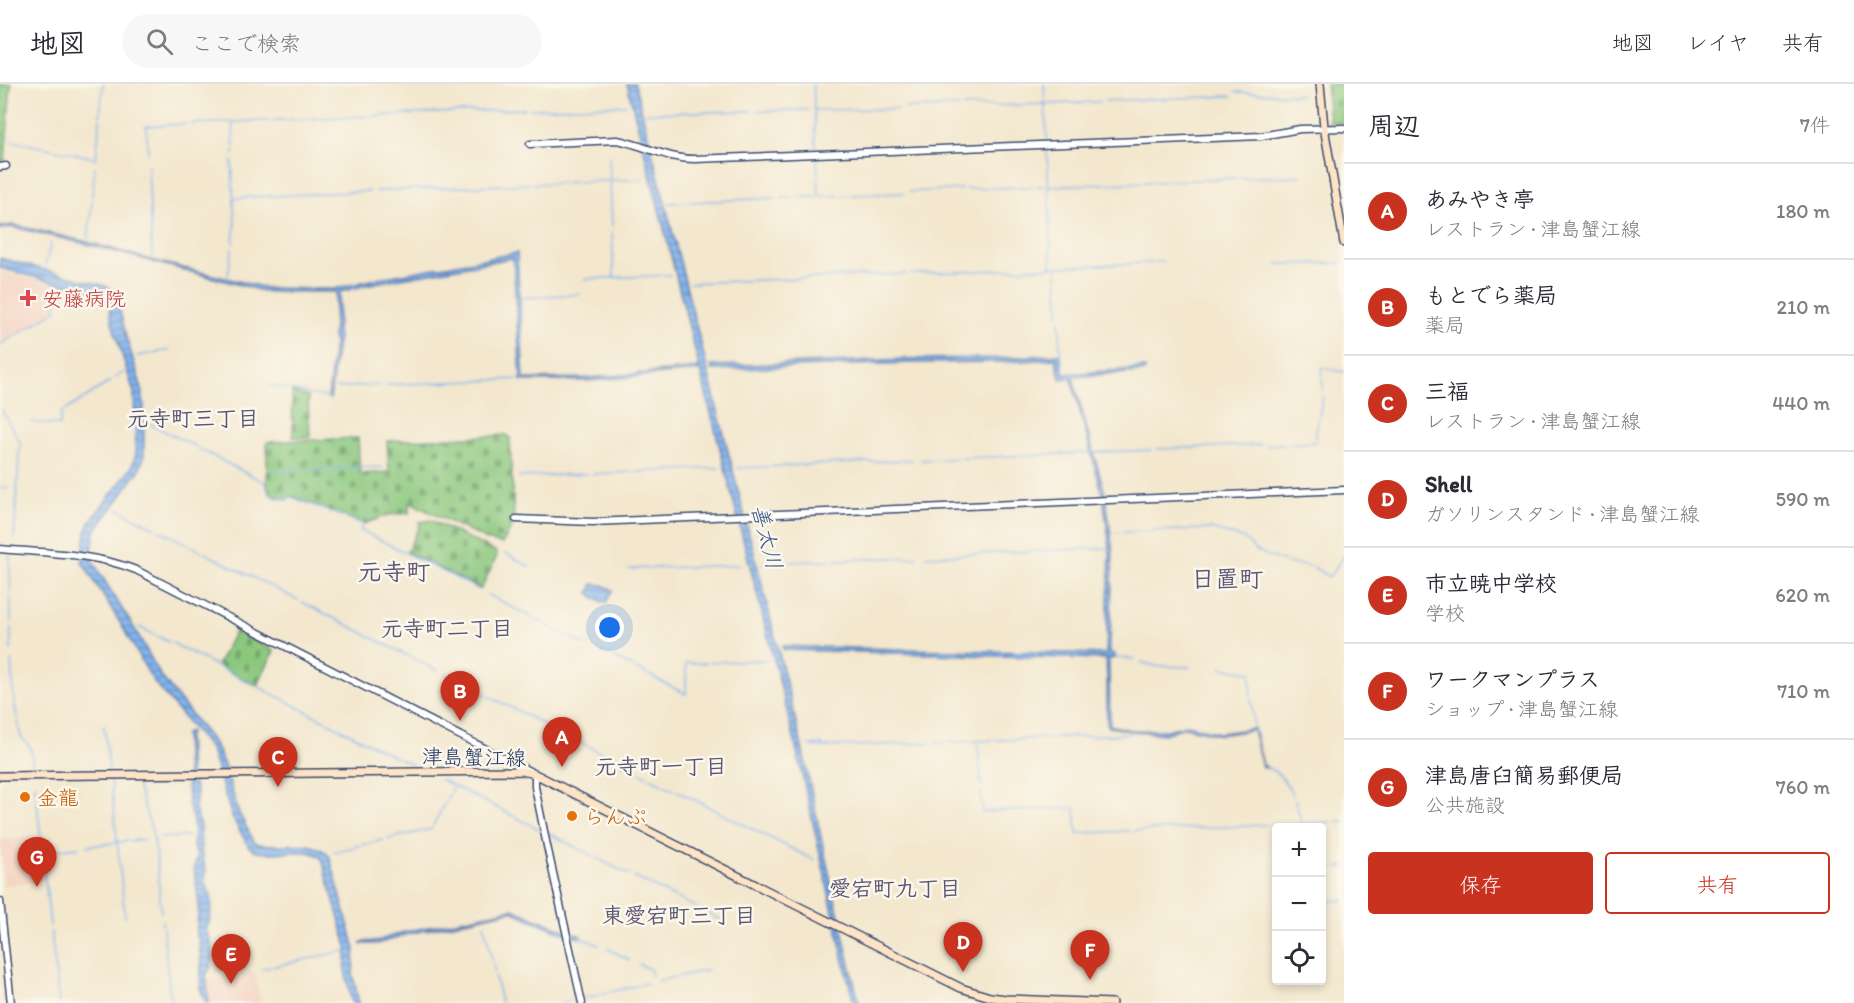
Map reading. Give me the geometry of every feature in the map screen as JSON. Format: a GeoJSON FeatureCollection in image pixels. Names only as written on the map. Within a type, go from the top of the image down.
{"type":"FeatureCollection","features":[{"type":"Feature","properties":{"kind":"main road"},"geometry":{"type":"LineString","coordinates":[[1320,84],[1324,127],[1344,243]]}},
{"type":"Feature","properties":{"kind":"main road","name":"津島蟹江線"},"geometry":{"type":"LineString","coordinates":[[0,776],[522,771],[535,774],[962,988],[990,997],[1112,1003]]}},
{"type":"Feature","properties":{"kind":"street"},"geometry":{"type":"LineString","coordinates":[[530,144],[607,140],[628,142],[667,156],[685,159],[1261,136],[1300,129],[1344,128]]}},
{"type":"Feature","properties":{"kind":"street"},"geometry":{"type":"LineString","coordinates":[[516,519],[593,522],[1344,490]]}},
{"type":"Feature","properties":{"kind":"street"},"geometry":{"type":"LineString","coordinates":[[0,549],[96,558],[116,562],[136,570],[535,774],[535,787],[582,1003]]}},
{"type":"Feature","properties":{"kind":"street"},"geometry":{"type":"LineString","coordinates":[[0,901],[11,1003]]}},
{"type":"Feature","properties":{"kind":"shaded area","name":"安藤病院"},"geometry":{"type":"Polygon","coordinates":[[[0,271],[57,285],[56,311],[0,345],[0,271]]]}},
{"type":"Feature","properties":{"kind":"shaded area"},"geometry":{"type":"Polygon","coordinates":[[[40,836],[45,880],[4,885],[0,840],[40,836]]]}},
{"type":"Feature","properties":{"kind":"shaded area"},"geometry":{"type":"Polygon","coordinates":[[[254,971],[261,1003],[209,1003],[206,981],[254,971]]]}},
{"type":"Feature","properties":{"kind":"green space"},"geometry":{"type":"Polygon","coordinates":[[[0,84],[11,84],[5,160],[0,164],[0,84]]]}},
{"type":"Feature","properties":{"kind":"green space"},"geometry":{"type":"Polygon","coordinates":[[[1326,84],[1344,84],[1344,123],[1329,122],[1326,84]]]}},
{"type":"Feature","properties":{"kind":"green space"},"geometry":{"type":"Polygon","coordinates":[[[292,392],[308,397],[310,437],[293,437],[292,392]]]}},
{"type":"Feature","properties":{"kind":"green space"},"geometry":{"type":"Polygon","coordinates":[[[507,435],[510,438],[514,523],[502,544],[487,540],[409,502],[409,513],[388,515],[364,524],[290,496],[287,500],[271,495],[267,483],[267,442],[358,438],[360,474],[389,472],[387,441],[507,435]]]}},
{"type":"Feature","properties":{"kind":"green space"},"geometry":{"type":"Polygon","coordinates":[[[431,520],[496,552],[497,556],[481,589],[407,552],[420,525],[419,522],[431,520]]]}},
{"type":"Feature","properties":{"kind":"green space"},"geometry":{"type":"Polygon","coordinates":[[[235,631],[274,651],[257,686],[217,666],[235,631]]]}},
{"type":"Feature","properties":{"kind":"water"},"geometry":{"type":"Polygon","coordinates":[[[627,84],[635,84],[768,608],[803,751],[859,1003],[854,1003],[795,743],[627,84]]]}},
{"type":"Feature","properties":{"kind":"water"},"geometry":{"type":"Polygon","coordinates":[[[14,225],[267,288],[334,289],[375,279],[517,253],[524,379],[588,378],[698,368],[698,371],[587,381],[521,381],[513,258],[375,283],[340,292],[338,336],[330,399],[328,398],[336,292],[266,292],[86,244],[12,227],[0,229],[0,227],[14,225]]]}},
{"type":"Feature","properties":{"kind":"water"},"geometry":{"type":"Polygon","coordinates":[[[0,258],[106,286],[117,297],[142,389],[144,457],[139,471],[95,531],[93,562],[161,676],[216,746],[239,813],[255,843],[305,845],[323,850],[330,857],[355,949],[353,975],[359,1003],[352,1003],[345,971],[347,947],[322,859],[306,852],[266,853],[249,847],[232,817],[211,750],[153,681],[82,562],[86,532],[92,519],[131,468],[136,454],[134,393],[113,326],[108,301],[102,295],[0,268],[0,258]]]}},
{"type":"Feature","properties":{"kind":"water"},"geometry":{"type":"Polygon","coordinates":[[[1060,354],[1064,374],[1145,368],[1145,371],[1073,378],[1106,497],[1113,552],[1110,649],[1111,654],[1115,654],[1115,658],[1109,659],[1110,725],[1131,730],[1166,730],[1187,725],[1220,733],[1254,728],[1263,765],[1268,768],[1262,767],[1253,730],[1220,735],[1184,727],[1165,734],[1130,731],[1109,727],[1107,723],[1106,659],[784,650],[782,646],[1106,654],[1110,549],[1103,497],[1071,378],[1060,379],[1056,359],[712,370],[711,366],[1002,358],[1060,354]]]}},
{"type":"Feature","properties":{"kind":"water"},"geometry":{"type":"Polygon","coordinates":[[[593,584],[603,585],[613,590],[606,603],[589,593],[593,584]]]}},
{"type":"Feature","properties":{"kind":"water"},"geometry":{"type":"Polygon","coordinates":[[[189,731],[191,733],[188,736],[190,773],[197,793],[195,809],[200,826],[201,851],[206,871],[204,883],[211,895],[212,906],[206,930],[213,953],[212,964],[206,975],[209,1003],[206,1003],[200,988],[201,963],[196,934],[199,905],[194,868],[197,856],[193,847],[194,827],[188,802],[185,734],[189,731]]]}},
{"type":"Feature","properties":{"kind":"water"},"geometry":{"type":"Polygon","coordinates":[[[512,909],[581,936],[579,938],[570,936],[511,911],[409,934],[377,944],[361,944],[361,942],[377,941],[404,932],[512,909]]]}},
{"type":"Feature","properties":{"kind":"waterway"},"geometry":{"type":"LineString","coordinates":[[100,116],[103,84]]}},
{"type":"Feature","properties":{"kind":"waterway"},"geometry":{"type":"LineString","coordinates":[[813,84],[816,151]]}},
{"type":"Feature","properties":{"kind":"waterway"},"geometry":{"type":"LineString","coordinates":[[1044,84],[1047,141]]}},
{"type":"Feature","properties":{"kind":"waterway"},"geometry":{"type":"LineString","coordinates":[[1236,92],[1301,95]]}},
{"type":"Feature","properties":{"kind":"waterway"},"geometry":{"type":"LineString","coordinates":[[1105,101],[1232,96]]}},
{"type":"Feature","properties":{"kind":"waterway"},"geometry":{"type":"LineString","coordinates":[[963,107],[1101,102]]}},
{"type":"Feature","properties":{"kind":"waterway"},"geometry":{"type":"LineString","coordinates":[[530,109],[626,105]]}},
{"type":"Feature","properties":{"kind":"waterway"},"geometry":{"type":"LineString","coordinates":[[905,108],[959,107]]}},
{"type":"Feature","properties":{"kind":"waterway"},"geometry":{"type":"LineString","coordinates":[[372,116],[525,109]]}},
{"type":"Feature","properties":{"kind":"waterway"},"geometry":{"type":"LineString","coordinates":[[814,110],[899,109]]}},
{"type":"Feature","properties":{"kind":"waterway"},"geometry":{"type":"LineString","coordinates":[[758,111],[808,110]]}},
{"type":"Feature","properties":{"kind":"waterway"},"geometry":{"type":"LineString","coordinates":[[647,113],[752,111]]}},
{"type":"Feature","properties":{"kind":"waterway"},"geometry":{"type":"LineString","coordinates":[[190,124],[368,116]]}},
{"type":"Feature","properties":{"kind":"waterway"},"geometry":{"type":"LineString","coordinates":[[96,159],[100,119]]}},
{"type":"Feature","properties":{"kind":"waterway"},"geometry":{"type":"LineString","coordinates":[[233,122],[234,154]]}},
{"type":"Feature","properties":{"kind":"waterway"},"geometry":{"type":"LineString","coordinates":[[148,153],[146,126],[186,124]]}},
{"type":"Feature","properties":{"kind":"waterway"},"geometry":{"type":"LineString","coordinates":[[12,141],[96,158]]}},
{"type":"Feature","properties":{"kind":"waterway"},"geometry":{"type":"LineString","coordinates":[[1047,150],[1050,225]]}},
{"type":"Feature","properties":{"kind":"waterway"},"geometry":{"type":"LineString","coordinates":[[609,156],[612,226]]}},
{"type":"Feature","properties":{"kind":"waterway"},"geometry":{"type":"LineString","coordinates":[[817,159],[819,195]]}},
{"type":"Feature","properties":{"kind":"waterway"},"geometry":{"type":"LineString","coordinates":[[232,161],[235,224],[233,243]]}},
{"type":"Feature","properties":{"kind":"waterway"},"geometry":{"type":"LineString","coordinates":[[148,166],[152,257]]}},
{"type":"Feature","properties":{"kind":"waterway"},"geometry":{"type":"LineString","coordinates":[[92,197],[95,167]]}},
{"type":"Feature","properties":{"kind":"waterway"},"geometry":{"type":"LineString","coordinates":[[1239,178],[1301,176]]}},
{"type":"Feature","properties":{"kind":"waterway"},"geometry":{"type":"LineString","coordinates":[[1107,184],[1236,178]]}},
{"type":"Feature","properties":{"kind":"waterway"},"geometry":{"type":"LineString","coordinates":[[533,184],[644,179]]}},
{"type":"Feature","properties":{"kind":"waterway"},"geometry":{"type":"LineString","coordinates":[[376,191],[529,184]]}},
{"type":"Feature","properties":{"kind":"waterway"},"geometry":{"type":"LineString","coordinates":[[966,189],[1104,184]]}},
{"type":"Feature","properties":{"kind":"waterway"},"geometry":{"type":"LineString","coordinates":[[909,192],[962,189]]}},
{"type":"Feature","properties":{"kind":"waterway"},"geometry":{"type":"LineString","coordinates":[[234,198],[370,191]]}},
{"type":"Feature","properties":{"kind":"waterway"},"geometry":{"type":"LineString","coordinates":[[782,198],[903,193]]}},
{"type":"Feature","properties":{"kind":"waterway"},"geometry":{"type":"LineString","coordinates":[[669,203],[777,198]]}},
{"type":"Feature","properties":{"kind":"waterway"},"geometry":{"type":"LineString","coordinates":[[88,239],[92,201]]}},
{"type":"Feature","properties":{"kind":"waterway"},"geometry":{"type":"LineString","coordinates":[[1050,229],[1051,266]]}},
{"type":"Feature","properties":{"kind":"waterway"},"geometry":{"type":"LineString","coordinates":[[612,231],[614,277]]}},
{"type":"Feature","properties":{"kind":"waterway"},"geometry":{"type":"LineString","coordinates":[[45,265],[51,243]]}},
{"type":"Feature","properties":{"kind":"waterway"},"geometry":{"type":"LineString","coordinates":[[228,275],[232,249]]}},
{"type":"Feature","properties":{"kind":"waterway"},"geometry":{"type":"LineString","coordinates":[[912,274],[1164,262]]}},
{"type":"Feature","properties":{"kind":"waterway"},"geometry":{"type":"LineString","coordinates":[[1276,264],[1341,263]]}},
{"type":"Feature","properties":{"kind":"waterway"},"geometry":{"type":"LineString","coordinates":[[1057,269],[1059,313]]}},
{"type":"Feature","properties":{"kind":"waterway"},"geometry":{"type":"LineString","coordinates":[[690,283],[906,274]]}},
{"type":"Feature","properties":{"kind":"waterway"},"geometry":{"type":"LineString","coordinates":[[584,279],[670,275]]}},
{"type":"Feature","properties":{"kind":"waterway"},"geometry":{"type":"LineString","coordinates":[[57,288],[57,300]]}},
{"type":"Feature","properties":{"kind":"waterway"},"geometry":{"type":"LineString","coordinates":[[518,298],[580,294]]}},
{"type":"Feature","properties":{"kind":"waterway"},"geometry":{"type":"LineString","coordinates":[[0,345],[56,311],[57,303]]}},
{"type":"Feature","properties":{"kind":"waterway"},"geometry":{"type":"LineString","coordinates":[[1060,320],[1060,357]]}},
{"type":"Feature","properties":{"kind":"waterway"},"geometry":{"type":"LineString","coordinates":[[137,356],[170,350]]}},
{"type":"Feature","properties":{"kind":"waterway"},"geometry":{"type":"LineString","coordinates":[[1323,391],[1322,368],[1344,372]]}},
{"type":"Feature","properties":{"kind":"waterway"},"geometry":{"type":"LineString","coordinates":[[115,378],[124,372]]}},
{"type":"Feature","properties":{"kind":"waterway"},"geometry":{"type":"LineString","coordinates":[[385,385],[518,379]]}},
{"type":"Feature","properties":{"kind":"waterway"},"geometry":{"type":"LineString","coordinates":[[31,422],[60,425],[61,413],[111,381]]}},
{"type":"Feature","properties":{"kind":"waterway"},"geometry":{"type":"LineString","coordinates":[[269,385],[329,397]]}},
{"type":"Feature","properties":{"kind":"waterway"},"geometry":{"type":"LineString","coordinates":[[335,388],[379,385]]}},
{"type":"Feature","properties":{"kind":"waterway"},"geometry":{"type":"LineString","coordinates":[[1315,438],[1323,396]]}},
{"type":"Feature","properties":{"kind":"waterway"},"geometry":{"type":"LineString","coordinates":[[0,407],[20,442],[14,539]]}},
{"type":"Feature","properties":{"kind":"waterway"},"geometry":{"type":"LineString","coordinates":[[150,424],[197,447]]}},
{"type":"Feature","properties":{"kind":"waterway"},"geometry":{"type":"LineString","coordinates":[[1266,445],[1316,442]]}},
{"type":"Feature","properties":{"kind":"waterway"},"geometry":{"type":"LineString","coordinates":[[1157,449],[1261,445]]}},
{"type":"Feature","properties":{"kind":"waterway"},"geometry":{"type":"LineString","coordinates":[[199,449],[266,483],[272,496],[287,500],[289,496],[342,516]]}},
{"type":"Feature","properties":{"kind":"waterway"},"geometry":{"type":"LineString","coordinates":[[921,460],[1151,450]]}},
{"type":"Feature","properties":{"kind":"waterway"},"geometry":{"type":"LineString","coordinates":[[737,468],[912,460]]}},
{"type":"Feature","properties":{"kind":"waterway"},"geometry":{"type":"LineString","coordinates":[[348,468],[383,467]]}},
{"type":"Feature","properties":{"kind":"waterway"},"geometry":{"type":"LineString","coordinates":[[329,469],[346,468]]}},
{"type":"Feature","properties":{"kind":"waterway"},"geometry":{"type":"LineString","coordinates":[[592,474],[719,468]]}},
{"type":"Feature","properties":{"kind":"waterway"},"geometry":{"type":"LineString","coordinates":[[311,470],[328,469]]}},
{"type":"Feature","properties":{"kind":"waterway"},"geometry":{"type":"LineString","coordinates":[[281,471],[291,470]]}},
{"type":"Feature","properties":{"kind":"waterway"},"geometry":{"type":"LineString","coordinates":[[293,470],[309,470]]}},
{"type":"Feature","properties":{"kind":"waterway"},"geometry":{"type":"LineString","coordinates":[[271,471],[279,471]]}},
{"type":"Feature","properties":{"kind":"waterway"},"geometry":{"type":"LineString","coordinates":[[519,477],[587,474]]}},
{"type":"Feature","properties":{"kind":"waterway"},"geometry":{"type":"LineString","coordinates":[[0,488],[8,488]]}},
{"type":"Feature","properties":{"kind":"waterway"},"geometry":{"type":"LineString","coordinates":[[118,509],[155,528]]}},
{"type":"Feature","properties":{"kind":"waterway"},"geometry":{"type":"LineString","coordinates":[[344,517],[363,524],[360,530],[480,590]]}},
{"type":"Feature","properties":{"kind":"waterway"},"geometry":{"type":"LineString","coordinates":[[1150,531],[1211,529],[1245,539],[1255,550],[1271,557],[1287,563],[1309,566]]}},
{"type":"Feature","properties":{"kind":"waterway"},"geometry":{"type":"LineString","coordinates":[[159,530],[298,600]]}},
{"type":"Feature","properties":{"kind":"waterway"},"geometry":{"type":"LineString","coordinates":[[1111,533],[1146,531]]}},
{"type":"Feature","properties":{"kind":"waterway"},"geometry":{"type":"LineString","coordinates":[[926,556],[1110,548]]}},
{"type":"Feature","properties":{"kind":"waterway"},"geometry":{"type":"LineString","coordinates":[[505,553],[530,567]]}},
{"type":"Feature","properties":{"kind":"waterway"},"geometry":{"type":"LineString","coordinates":[[10,555],[11,622]]}},
{"type":"Feature","properties":{"kind":"waterway"},"geometry":{"type":"LineString","coordinates":[[1313,567],[1329,577],[1344,556]]}},
{"type":"Feature","properties":{"kind":"waterway","name":"善太川"},"geometry":{"type":"LineString","coordinates":[[762,563],[917,557]]}},
{"type":"Feature","properties":{"kind":"waterway"},"geometry":{"type":"LineString","coordinates":[[629,569],[742,565]]}},
{"type":"Feature","properties":{"kind":"waterway"},"geometry":{"type":"LineString","coordinates":[[487,594],[585,645]]}},
{"type":"Feature","properties":{"kind":"waterway"},"geometry":{"type":"LineString","coordinates":[[302,602],[438,671]]}},
{"type":"Feature","properties":{"kind":"waterway"},"geometry":{"type":"LineString","coordinates":[[11,627],[11,642]]}},
{"type":"Feature","properties":{"kind":"waterway"},"geometry":{"type":"LineString","coordinates":[[139,627],[169,642]]}},
{"type":"Feature","properties":{"kind":"waterway"},"geometry":{"type":"LineString","coordinates":[[172,643],[256,686]]}},
{"type":"Feature","properties":{"kind":"waterway"},"geometry":{"type":"LineString","coordinates":[[11,645],[11,650]]}},
{"type":"Feature","properties":{"kind":"waterway"},"geometry":{"type":"LineString","coordinates":[[601,651],[686,694],[686,663],[706,663]]}},
{"type":"Feature","properties":{"kind":"waterway"},"geometry":{"type":"LineString","coordinates":[[1115,658],[1135,659]]}},
{"type":"Feature","properties":{"kind":"waterway"},"geometry":{"type":"LineString","coordinates":[[710,662],[768,660]]}},
{"type":"Feature","properties":{"kind":"waterway"},"geometry":{"type":"LineString","coordinates":[[11,661],[14,701],[21,737],[31,748],[33,770]]}},
{"type":"Feature","properties":{"kind":"waterway"},"geometry":{"type":"LineString","coordinates":[[1141,662],[1155,666],[1190,667]]}},
{"type":"Feature","properties":{"kind":"waterway"},"geometry":{"type":"LineString","coordinates":[[1221,668],[1251,672],[1251,694]]}},
{"type":"Feature","properties":{"kind":"waterway"},"geometry":{"type":"LineString","coordinates":[[445,674],[545,725]]}},
{"type":"Feature","properties":{"kind":"waterway"},"geometry":{"type":"LineString","coordinates":[[259,687],[397,758]]}},
{"type":"Feature","properties":{"kind":"waterway"},"geometry":{"type":"LineString","coordinates":[[1251,698],[1254,728]]}},
{"type":"Feature","properties":{"kind":"waterway"},"geometry":{"type":"LineString","coordinates":[[104,725],[109,770]]}},
{"type":"Feature","properties":{"kind":"waterway"},"geometry":{"type":"LineString","coordinates":[[558,731],[674,790]]}},
{"type":"Feature","properties":{"kind":"waterway"},"geometry":{"type":"LineString","coordinates":[[935,743],[1131,734]]}},
{"type":"Feature","properties":{"kind":"waterway"},"geometry":{"type":"LineString","coordinates":[[978,742],[981,786]]}},
{"type":"Feature","properties":{"kind":"waterway"},"geometry":{"type":"LineString","coordinates":[[810,745],[822,744],[822,747],[929,743]]}},
{"type":"Feature","properties":{"kind":"waterway"},"geometry":{"type":"LineString","coordinates":[[813,746],[821,747]]}},
{"type":"Feature","properties":{"kind":"waterway"},"geometry":{"type":"LineString","coordinates":[[400,759],[413,765]]}},
{"type":"Feature","properties":{"kind":"waterway"},"geometry":{"type":"LineString","coordinates":[[1266,767],[1282,779],[1293,796]]}},
{"type":"Feature","properties":{"kind":"waterway"},"geometry":{"type":"LineString","coordinates":[[440,779],[539,829]]}},
{"type":"Feature","properties":{"kind":"waterway"},"geometry":{"type":"LineString","coordinates":[[111,782],[125,917]]}},
{"type":"Feature","properties":{"kind":"waterway"},"geometry":{"type":"LineString","coordinates":[[136,782],[152,831],[161,912]]}},
{"type":"Feature","properties":{"kind":"waterway"},"geometry":{"type":"LineString","coordinates":[[35,783],[50,925]]}},
{"type":"Feature","properties":{"kind":"waterway"},"geometry":{"type":"LineString","coordinates":[[433,826],[453,787]]}},
{"type":"Feature","properties":{"kind":"waterway"},"geometry":{"type":"LineString","coordinates":[[677,791],[814,860]]}},
{"type":"Feature","properties":{"kind":"waterway"},"geometry":{"type":"LineString","coordinates":[[981,792],[982,812],[1071,808]]}},
{"type":"Feature","properties":{"kind":"waterway"},"geometry":{"type":"LineString","coordinates":[[1295,800],[1302,823]]}},
{"type":"Feature","properties":{"kind":"waterway"},"geometry":{"type":"LineString","coordinates":[[1074,808],[1077,833],[1130,831]]}},
{"type":"Feature","properties":{"kind":"waterway"},"geometry":{"type":"LineString","coordinates":[[1336,822],[1344,821]]}},
{"type":"Feature","properties":{"kind":"waterway"},"geometry":{"type":"LineString","coordinates":[[1269,825],[1332,822]]}},
{"type":"Feature","properties":{"kind":"waterway"},"geometry":{"type":"LineString","coordinates":[[1134,831],[1266,825]]}},
{"type":"Feature","properties":{"kind":"waterway"},"geometry":{"type":"LineString","coordinates":[[388,839],[432,829]]}},
{"type":"Feature","properties":{"kind":"waterway"},"geometry":{"type":"LineString","coordinates":[[548,833],[630,875]]}},
{"type":"Feature","properties":{"kind":"waterway"},"geometry":{"type":"LineString","coordinates":[[160,838],[188,836]]}},
{"type":"Feature","properties":{"kind":"waterway"},"geometry":{"type":"LineString","coordinates":[[88,846],[146,839]]}},
{"type":"Feature","properties":{"kind":"waterway"},"geometry":{"type":"LineString","coordinates":[[333,852],[383,840]]}},
{"type":"Feature","properties":{"kind":"waterway"},"geometry":{"type":"LineString","coordinates":[[42,851],[79,847]]}},
{"type":"Feature","properties":{"kind":"waterway"},"geometry":{"type":"LineString","coordinates":[[1338,867],[1344,866]]}},
{"type":"Feature","properties":{"kind":"waterway"},"geometry":{"type":"LineString","coordinates":[[1326,867],[1334,867]]}},
{"type":"Feature","properties":{"kind":"waterway"},"geometry":{"type":"LineString","coordinates":[[634,877],[697,908]]}},
{"type":"Feature","properties":{"kind":"waterway"},"geometry":{"type":"LineString","coordinates":[[1323,877],[1325,901],[1344,900]]}},
{"type":"Feature","properties":{"kind":"waterway"},"geometry":{"type":"LineString","coordinates":[[701,910],[722,921]]}},
{"type":"Feature","properties":{"kind":"waterway"},"geometry":{"type":"LineString","coordinates":[[162,921],[171,1003]]}},
{"type":"Feature","properties":{"kind":"waterway"},"geometry":{"type":"LineString","coordinates":[[484,924],[495,972]]}},
{"type":"Feature","properties":{"kind":"waterway"},"geometry":{"type":"LineString","coordinates":[[51,932],[59,1003]]}},
{"type":"Feature","properties":{"kind":"waterway"},"geometry":{"type":"LineString","coordinates":[[579,937],[599,945]]}},
{"type":"Feature","properties":{"kind":"waterway"},"geometry":{"type":"LineString","coordinates":[[607,948],[629,960]]}},
{"type":"Feature","properties":{"kind":"waterway"},"geometry":{"type":"LineString","coordinates":[[262,969],[344,951]]}},
{"type":"Feature","properties":{"kind":"waterway"},"geometry":{"type":"LineString","coordinates":[[639,964],[651,970],[652,976]]}},
{"type":"Feature","properties":{"kind":"waterway"},"geometry":{"type":"LineString","coordinates":[[657,981],[707,970]]}},
{"type":"Feature","properties":{"kind":"waterway"},"geometry":{"type":"LineString","coordinates":[[495,976],[501,1003]]}},
{"type":"Feature","properties":{"kind":"waterway"},"geometry":{"type":"LineString","coordinates":[[585,998],[648,983]]}},
{"type":"Feature","properties":{"kind":"waterway"},"geometry":{"type":"LineString","coordinates":[[560,1003],[577,999]]}},
{"type":"Feature","properties":{"kind":"place","name":"安藤病院"},"geometry":{"type":"Point","coordinates":[28,298]}},
{"type":"Feature","properties":{"kind":"place","name":"もとでら薬局"},"geometry":{"type":"Point","coordinates":[460,721]}},
{"type":"Feature","properties":{"kind":"place","name":"あみやき亭"},"geometry":{"type":"Point","coordinates":[562,767]}},
{"type":"Feature","properties":{"kind":"place","name":"三福"},"geometry":{"type":"Point","coordinates":[278,787]}},
{"type":"Feature","properties":{"kind":"place","name":"金龍"},"geometry":{"type":"Point","coordinates":[25,797]}},
{"type":"Feature","properties":{"kind":"place","name":"らんぷ"},"geometry":{"type":"Point","coordinates":[572,816]}},
{"type":"Feature","properties":{"kind":"place","name":"津島唐臼簡易郵便局"},"geometry":{"type":"Point","coordinates":[37,887]}},
{"type":"Feature","properties":{"kind":"place","name":"Shell"},"geometry":{"type":"Point","coordinates":[963,972]}},
{"type":"Feature","properties":{"kind":"place","name":"ワークマンプラス"},"geometry":{"type":"Point","coordinates":[1090,980]}},
{"type":"Feature","properties":{"kind":"place","name":"市立暁中学校"},"geometry":{"type":"Point","coordinates":[231,984]}},
{"type":"Feature","properties":{"kind":"district","name":"元寺町三丁目"},"geometry":{"type":"Point","coordinates":[193,418]}},
{"type":"Feature","properties":{"kind":"district","name":"元寺町"},"geometry":{"type":"Point","coordinates":[394,571]}},
{"type":"Feature","properties":{"kind":"district","name":"日置町"},"geometry":{"type":"Point","coordinates":[1227,578]}},
{"type":"Feature","properties":{"kind":"district","name":"元寺町二丁目"},"geometry":{"type":"Point","coordinates":[447,628]}},
{"type":"Feature","properties":{"kind":"district","name":"元寺町一丁目"},"geometry":{"type":"Point","coordinates":[661,766]}},
{"type":"Feature","properties":{"kind":"district","name":"愛宕町九丁目"},"geometry":{"type":"Point","coordinates":[895,888]}},
{"type":"Feature","properties":{"kind":"district","name":"東愛宕町三丁目"},"geometry":{"type":"Point","coordinates":[679,915]}}]}
